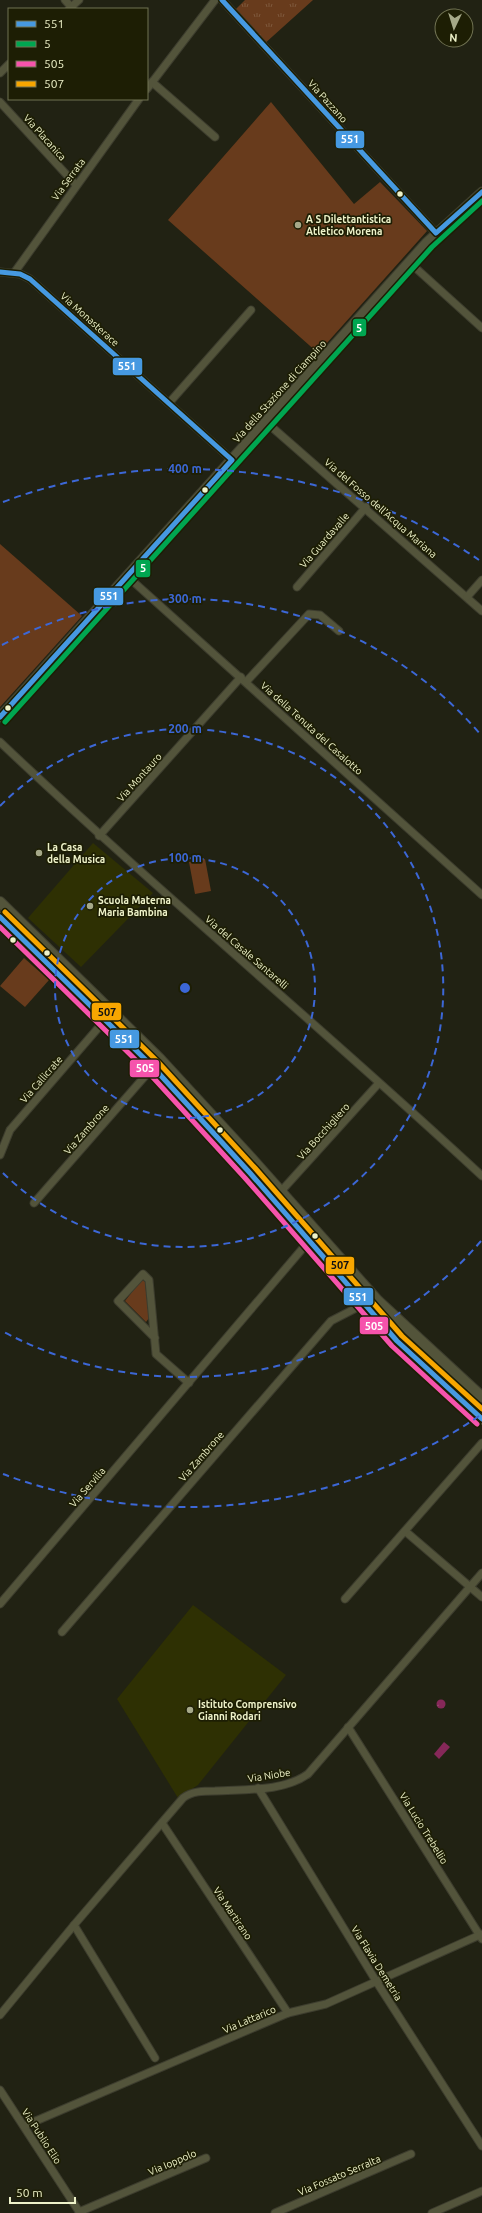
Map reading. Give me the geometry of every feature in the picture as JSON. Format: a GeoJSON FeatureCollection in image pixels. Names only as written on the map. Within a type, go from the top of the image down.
{"type":"FeatureCollection","features":[{"type":"Feature","properties":{"kind":"main road"},"geometry":{"type":"LineString","coordinates":[[0,902],[159,1058],[378,1301],[482,1397]]}},
{"type":"Feature","properties":{"kind":"main road"},"geometry":{"type":"LineString","coordinates":[[1,920],[153,1067],[250,1173],[397,1341],[482,1419]]}},
{"type":"Feature","properties":{"kind":"street"},"geometry":{"type":"LineString","coordinates":[[65,0],[71,8],[79,0]]}},
{"type":"Feature","properties":{"kind":"street"},"geometry":{"type":"LineString","coordinates":[[215,0],[148,87],[215,137]]}},
{"type":"Feature","properties":{"kind":"street","name":"Via Pazzano"},"geometry":{"type":"LineString","coordinates":[[222,0],[436,233]]}},
{"type":"Feature","properties":{"kind":"street"},"geometry":{"type":"LineString","coordinates":[[0,73],[8,65]]}},
{"type":"Feature","properties":{"kind":"street","name":"Via Serrata"},"geometry":{"type":"LineString","coordinates":[[14,273],[76,185],[139,100]]}},
{"type":"Feature","properties":{"kind":"street","name":"Via Placanica"},"geometry":{"type":"LineString","coordinates":[[0,102],[76,185]]}},
{"type":"Feature","properties":{"kind":"street","name":"Via della Stazione di Ciampino"},"geometry":{"type":"LineString","coordinates":[[0,717],[409,262],[436,233],[482,192]]}},
{"type":"Feature","properties":{"kind":"street"},"geometry":{"type":"LineString","coordinates":[[409,262],[482,328]]}},
{"type":"Feature","properties":{"kind":"street","name":"Via Monasterace"},"geometry":{"type":"LineString","coordinates":[[0,272],[23,274],[30,279],[232,460]]}},
{"type":"Feature","properties":{"kind":"street"},"geometry":{"type":"LineString","coordinates":[[169,403],[250,310]]}},
{"type":"Feature","properties":{"kind":"street","name":"Via del Fosso dell'Acqua Mariana"},"geometry":{"type":"LineString","coordinates":[[266,422],[366,507],[482,610]]}},
{"type":"Feature","properties":{"kind":"street","name":"Via Guardavalle"},"geometry":{"type":"LineString","coordinates":[[297,587],[366,507]]}},
{"type":"Feature","properties":{"kind":"street","name":"Via della Tenuta del Casalotto"},"geometry":{"type":"LineString","coordinates":[[127,576],[482,896]]}},
{"type":"Feature","properties":{"kind":"street"},"geometry":{"type":"LineString","coordinates":[[467,597],[482,580]]}},
{"type":"Feature","properties":{"kind":"street","name":"Via Montauro"},"geometry":{"type":"LineString","coordinates":[[99,836],[244,680],[309,614],[320,615],[339,631]]}},
{"type":"Feature","properties":{"kind":"street","name":"Via del Casale Santarelli"},"geometry":{"type":"LineString","coordinates":[[0,742],[99,836],[380,1083],[482,1176]]}},
{"type":"Feature","properties":{"kind":"street","name":"Via Callicrate"},"geometry":{"type":"LineString","coordinates":[[0,1155],[10,1130],[105,1020]]}},
{"type":"Feature","properties":{"kind":"street","name":"Via Zambrone"},"geometry":{"type":"LineString","coordinates":[[34,1203],[153,1067]]}},
{"type":"Feature","properties":{"kind":"street","name":"Via Bocchigliero"},"geometry":{"type":"LineString","coordinates":[[282,1193],[284,1188],[380,1083]]}},
{"type":"Feature","properties":{"kind":"street","name":"Via Servilia"},"geometry":{"type":"LineString","coordinates":[[0,1604],[309,1241]]}},
{"type":"Feature","properties":{"kind":"street"},"geometry":{"type":"LineString","coordinates":[[155,1338],[118,1301],[143,1274],[149,1280],[155,1338],[156,1354],[189,1383]]}},
{"type":"Feature","properties":{"kind":"street","name":"Via Zambrone"},"geometry":{"type":"LineString","coordinates":[[62,1632],[331,1321],[364,1304]]}},
{"type":"Feature","properties":{"kind":"street"},"geometry":{"type":"LineString","coordinates":[[428,1370],[436,1363],[443,1361]]}},
{"type":"Feature","properties":{"kind":"street"},"geometry":{"type":"LineString","coordinates":[[345,1599],[482,1443]]}},
{"type":"Feature","properties":{"kind":"street"},"geometry":{"type":"LineString","coordinates":[[405,1531],[482,1597]]}},
{"type":"Feature","properties":{"kind":"street","name":"Via Niobe"},"geometry":{"type":"LineString","coordinates":[[0,2015],[74,1925],[183,1798],[191,1793],[258,1788],[284,1784],[305,1776],[482,1573]]}},
{"type":"Feature","properties":{"kind":"street","name":"Via Lucio Trebellio"},"geometry":{"type":"LineString","coordinates":[[348,1728],[481,1936]]}},
{"type":"Feature","properties":{"kind":"street","name":"Via Flavia Demetria"},"geometry":{"type":"LineString","coordinates":[[258,1788],[376,1981],[482,2146]]}},
{"type":"Feature","properties":{"kind":"street","name":"Via Martirano"},"geometry":{"type":"LineString","coordinates":[[162,1823],[288,2013]]}},
{"type":"Feature","properties":{"kind":"street"},"geometry":{"type":"LineString","coordinates":[[74,1925],[155,2058]]}},
{"type":"Feature","properties":{"kind":"street","name":"Via Lattarico"},"geometry":{"type":"LineString","coordinates":[[24,2126],[288,2013],[326,2004],[481,1936]]}},
{"type":"Feature","properties":{"kind":"street","name":"Via Publio Elio"},"geometry":{"type":"LineString","coordinates":[[0,2090],[79,2212]]}},
{"type":"Feature","properties":{"kind":"street","name":"Via Fossato Serralta"},"geometry":{"type":"LineString","coordinates":[[275,2213],[411,2154]]}},
{"type":"Feature","properties":{"kind":"street","name":"Via Ioppolo"},"geometry":{"type":"LineString","coordinates":[[79,2212],[206,2158]]}},
{"type":"Feature","properties":{"kind":"street"},"geometry":{"type":"LineString","coordinates":[[432,2213],[482,2191]]}},
{"type":"Feature","properties":{"kind":"shaded area","name":"Scuola Materna Maria Bambina"},"geometry":{"type":"Polygon","coordinates":[[[93,843],[153,893],[81,967],[28,918],[93,843]]]}},
{"type":"Feature","properties":{"kind":"shaded area","name":"Istituto Comprensivo Gianni Rodari"},"geometry":{"type":"Polygon","coordinates":[[[193,1605],[286,1675],[198,1785],[178,1798],[117,1699],[193,1605]]]}},
{"type":"Feature","properties":{"kind":"green space"},"geometry":{"type":"Polygon","coordinates":[[[245,0],[313,0],[263,45],[233,12],[245,0]]]}},
{"type":"Feature","properties":{"kind":"green space","name":"A S Dilettantistica Atletico Morena"},"geometry":{"type":"Polygon","coordinates":[[[271,102],[354,204],[380,182],[427,231],[318,353],[168,220],[271,102]]]}},
{"type":"Feature","properties":{"kind":"green space"},"geometry":{"type":"Polygon","coordinates":[[[0,544],[82,616],[0,707],[0,544]]]}},
{"type":"Feature","properties":{"kind":"green space"},"geometry":{"type":"Polygon","coordinates":[[[205,859],[211,891],[195,894],[189,862],[205,859]]]}},
{"type":"Feature","properties":{"kind":"green space"},"geometry":{"type":"Polygon","coordinates":[[[24,958],[49,980],[25,1007],[0,986],[24,958]]]}},
{"type":"Feature","properties":{"kind":"green space"},"geometry":{"type":"Polygon","coordinates":[[[142,1279],[145,1282],[149,1318],[146,1322],[125,1301],[142,1279]]]}},
{"type":"Feature","properties":{"kind":"water"},"geometry":{"type":"Polygon","coordinates":[[[441,1699],[446,1704],[441,1709],[436,1704],[441,1699]]]}},
{"type":"Feature","properties":{"kind":"water"},"geometry":{"type":"Polygon","coordinates":[[[444,1742],[450,1747],[439,1759],[434,1754],[444,1742]]]}},
{"type":"Feature","properties":{"kind":"transit line","name":"551"},"geometry":{"type":"LineString","coordinates":[[222,0],[436,233],[482,192]]}},
{"type":"Feature","properties":{"kind":"transit line","name":"5"},"geometry":{"type":"LineString","coordinates":[[5,722],[432,247],[482,201]]}},
{"type":"Feature","properties":{"kind":"transit line","name":"551"},"geometry":{"type":"LineString","coordinates":[[0,272],[20,274],[30,279],[232,460],[0,717]]}},
{"type":"Feature","properties":{"kind":"transit line","name":"507"},"geometry":{"type":"LineString","coordinates":[[5,912],[158,1062],[255,1168],[402,1336],[482,1409]]}},
{"type":"Feature","properties":{"kind":"transit line","name":"551"},"geometry":{"type":"LineString","coordinates":[[0,917],[153,1067],[250,1173],[397,1341],[482,1419]]}},
{"type":"Feature","properties":{"kind":"transit line","name":"505"},"geometry":{"type":"LineString","coordinates":[[0,927],[148,1072],[245,1178],[392,1346],[477,1424]]}},
{"type":"Feature","properties":{"kind":"place","name":"A S Dilettantistica Atletico Morena"},"geometry":{"type":"Point","coordinates":[298,225]}},
{"type":"Feature","properties":{"kind":"place","name":"La Casa della Musica"},"geometry":{"type":"Point","coordinates":[39,853]}},
{"type":"Feature","properties":{"kind":"place","name":"Scuola Materna Maria Bambina"},"geometry":{"type":"Point","coordinates":[90,906]}},
{"type":"Feature","properties":{"kind":"place","name":"Istituto Comprensivo Gianni Rodari"},"geometry":{"type":"Point","coordinates":[190,1710]}}]}
